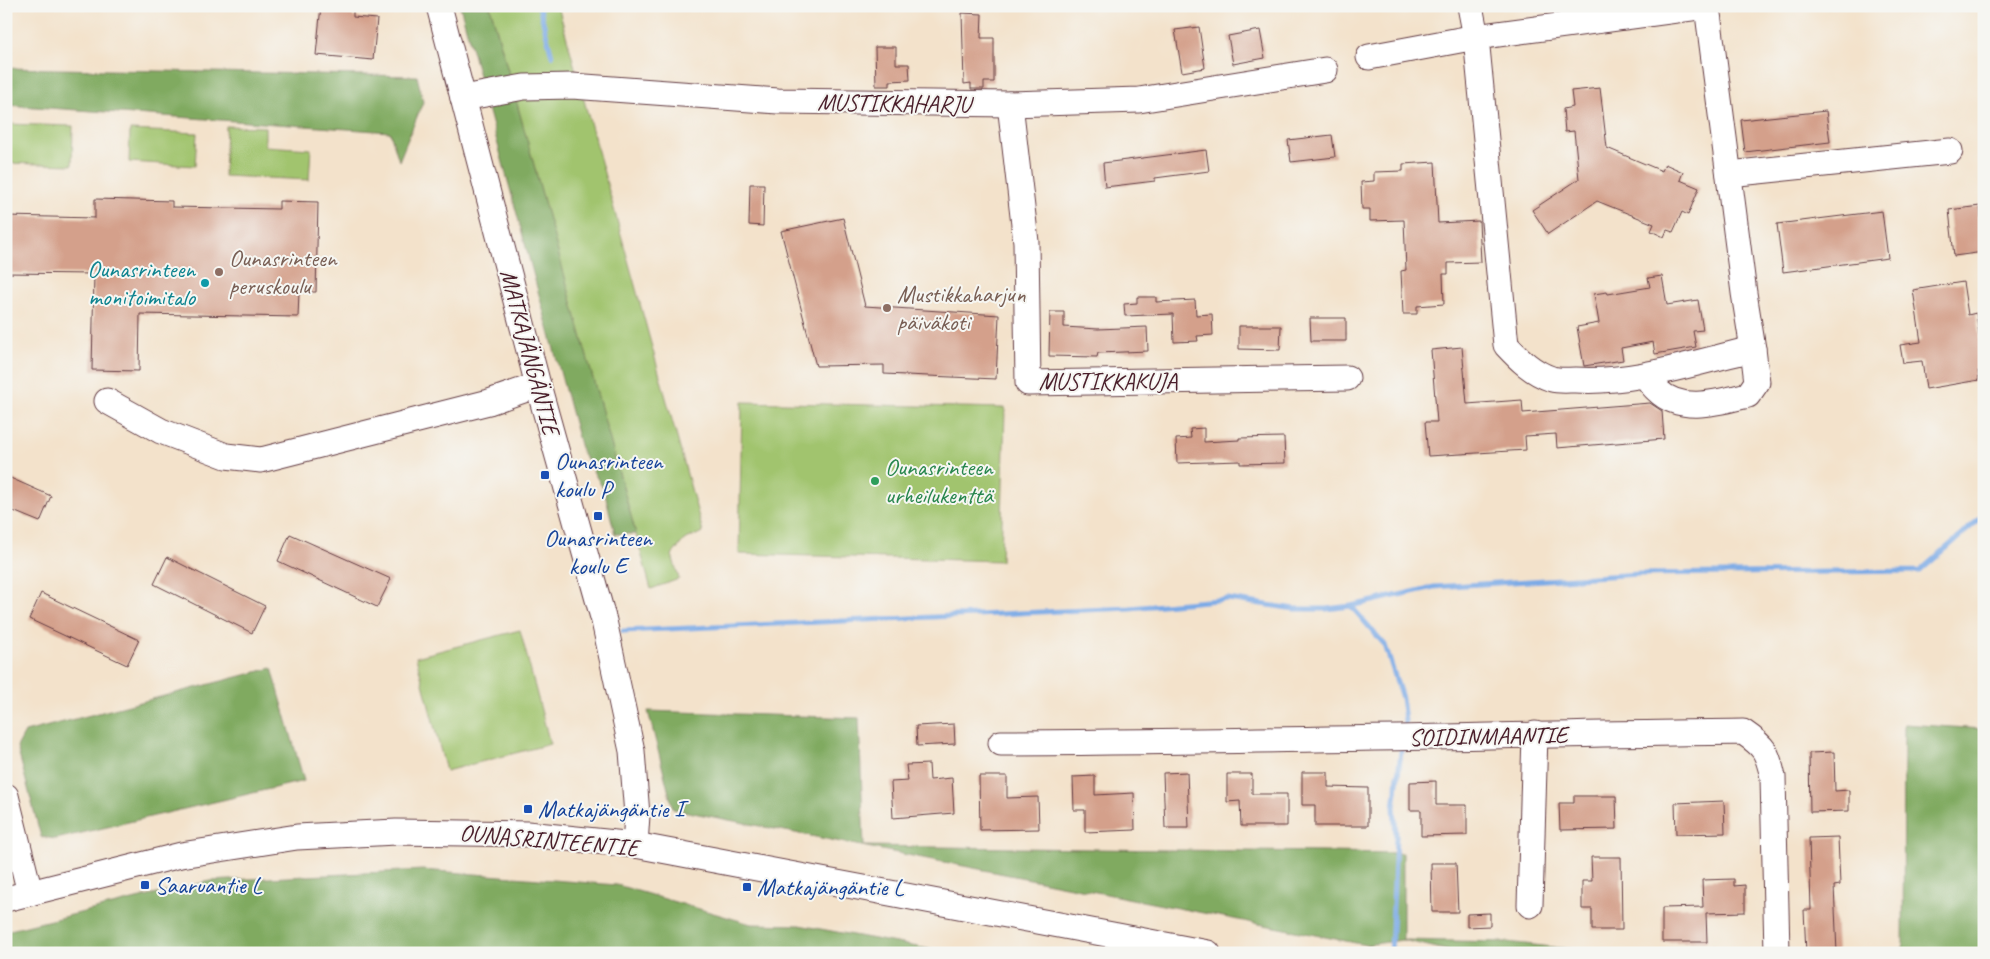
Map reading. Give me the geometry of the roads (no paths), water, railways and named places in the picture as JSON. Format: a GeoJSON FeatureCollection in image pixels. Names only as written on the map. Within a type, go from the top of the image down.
{"type":"FeatureCollection","features":[{"type":"Feature","properties":{"kind":"street","name":"MATKAJÄNGÄNTIE"},"geometry":{"type":"LineString","coordinates":[[439,6],[538,385],[604,621],[628,729],[635,776],[637,815],[635,845]]}},
{"type":"Feature","properties":{"kind":"street"},"geometry":{"type":"LineString","coordinates":[[1470,6],[1476,37],[1506,345],[1534,370],[1552,379],[1589,381],[1644,375],[1753,349]]}},
{"type":"Feature","properties":{"kind":"street"},"geometry":{"type":"LineString","coordinates":[[1369,57],[1476,37],[1707,6],[1757,382],[1748,395],[1695,405],[1671,400],[1657,391],[1644,375]]}},
{"type":"Feature","properties":{"kind":"street","name":"MUSTIKKAHARJU"},"geometry":{"type":"LineString","coordinates":[[463,98],[524,87],[572,86],[778,102],[1010,104],[1139,100],[1325,70]]}},
{"type":"Feature","properties":{"kind":"street","name":"MUSTIKKAKUJA"},"geometry":{"type":"LineString","coordinates":[[1010,104],[1026,242],[1028,383],[1347,378]]}},
{"type":"Feature","properties":{"kind":"street"},"geometry":{"type":"LineString","coordinates":[[1729,174],[1950,151]]}},
{"type":"Feature","properties":{"kind":"street"},"geometry":{"type":"LineString","coordinates":[[107,401],[161,431],[226,456],[261,460],[489,402],[538,385]]}},
{"type":"Feature","properties":{"kind":"street","name":"SOIDINMAANTIE"},"geometry":{"type":"LineString","coordinates":[[1001,743],[1197,742],[1535,734],[1743,732],[1758,743],[1767,754],[1773,777],[1777,953]]}},
{"type":"Feature","properties":{"kind":"street"},"geometry":{"type":"LineString","coordinates":[[1530,905],[1535,734]]}},
{"type":"Feature","properties":{"kind":"street"},"geometry":{"type":"LineString","coordinates":[[6,796],[30,893]]}},
{"type":"Feature","properties":{"kind":"street","name":"OUNASRINTEENTIE"},"geometry":{"type":"LineString","coordinates":[[6,899],[181,855],[296,837],[345,833],[457,832],[527,834],[635,845],[1208,953]]}},
{"type":"Feature","properties":{"kind":"waterway"},"geometry":{"type":"LineString","coordinates":[[539,6],[552,56]]}},
{"type":"Feature","properties":{"kind":"waterway"},"geometry":{"type":"LineString","coordinates":[[623,631],[1130,608],[1228,599],[1295,609],[1326,609],[1351,606],[1434,587],[1639,574],[1920,571],[1984,515]]}},
{"type":"Feature","properties":{"kind":"waterway"},"geometry":{"type":"LineString","coordinates":[[1351,606],[1385,645],[1402,698],[1405,720],[1404,731]]}},
{"type":"Feature","properties":{"kind":"waterway"},"geometry":{"type":"LineString","coordinates":[[1391,953],[1396,836],[1394,807],[1402,744]]}},
{"type":"Feature","properties":{"kind":"place","name":"Ounasrinteen peruskoulu"},"geometry":{"type":"Point","coordinates":[219,272]}},
{"type":"Feature","properties":{"kind":"place","name":"Ounasrinteen monitoimitalo"},"geometry":{"type":"Point","coordinates":[205,283]}},
{"type":"Feature","properties":{"kind":"place","name":"Mustikkaharjun päiväkoti"},"geometry":{"type":"Point","coordinates":[887,308]}},
{"type":"Feature","properties":{"kind":"place","name":"Ounasrinteen koulu P"},"geometry":{"type":"Point","coordinates":[545,475]}},
{"type":"Feature","properties":{"kind":"place","name":"Ounasrinteen urheilukenttä"},"geometry":{"type":"Point","coordinates":[875,481]}},
{"type":"Feature","properties":{"kind":"place","name":"Ounasrinteen koulu E"},"geometry":{"type":"Point","coordinates":[598,516]}},
{"type":"Feature","properties":{"kind":"place","name":"Matkajängäntie I"},"geometry":{"type":"Point","coordinates":[528,809]}},
{"type":"Feature","properties":{"kind":"place","name":"Saaruantie L"},"geometry":{"type":"Point","coordinates":[145,885]}},
{"type":"Feature","properties":{"kind":"place","name":"Matkajängäntie L"},"geometry":{"type":"Point","coordinates":[747,887]}}]}
